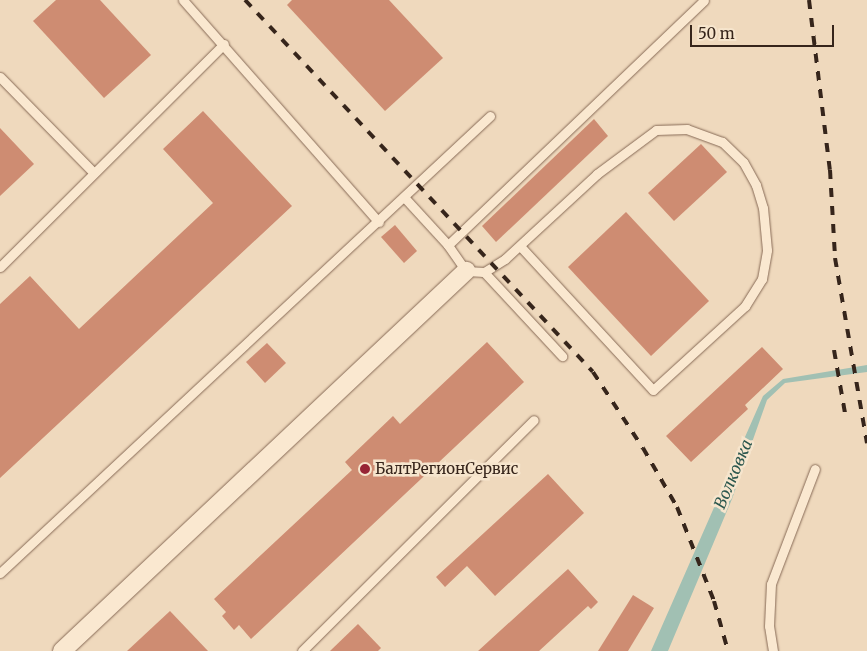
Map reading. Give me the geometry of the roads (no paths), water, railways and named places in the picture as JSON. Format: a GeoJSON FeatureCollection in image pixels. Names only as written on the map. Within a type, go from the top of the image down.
{"type":"FeatureCollection","features":[{"type":"Feature","properties":{"kind":"street"},"geometry":{"type":"LineString","coordinates":[[62,651],[466,271]]}},
{"type":"Feature","properties":{"kind":"lane"},"geometry":{"type":"LineString","coordinates":[[183,0],[224,44],[379,222]]}},
{"type":"Feature","properties":{"kind":"lane"},"geometry":{"type":"LineString","coordinates":[[448,245],[704,0]]}},
{"type":"Feature","properties":{"kind":"lane"},"geometry":{"type":"LineString","coordinates":[[0,267],[224,44]]}},
{"type":"Feature","properties":{"kind":"lane"},"geometry":{"type":"LineString","coordinates":[[0,77],[94,174]]}},
{"type":"Feature","properties":{"kind":"lane"},"geometry":{"type":"LineString","coordinates":[[0,573],[379,222],[490,116]]}},
{"type":"Feature","properties":{"kind":"lane"},"geometry":{"type":"LineString","coordinates":[[404,197],[448,245],[466,271],[484,272],[520,246],[597,174],[656,130],[687,129],[722,142],[743,162],[756,185],[763,208],[767,250],[762,279],[745,306],[653,390],[520,246]]}},
{"type":"Feature","properties":{"kind":"lane"},"geometry":{"type":"LineString","coordinates":[[484,272],[562,356]]}},
{"type":"Feature","properties":{"kind":"lane"},"geometry":{"type":"LineString","coordinates":[[302,651],[534,420]]}},
{"type":"Feature","properties":{"kind":"lane"},"geometry":{"type":"LineString","coordinates":[[773,651],[769,626],[771,584],[815,469]]}},
{"type":"Feature","properties":{"kind":"water","name":"Волковка"},"geometry":{"type":"Polygon","coordinates":[[[867,365],[867,372],[785,383],[767,400],[732,499],[668,651],[651,651],[763,396],[783,379],[867,365]]]}},
{"type":"Feature","properties":{"kind":"railway"},"geometry":{"type":"LineString","coordinates":[[245,0],[593,372],[643,448],[677,507],[714,601],[728,651]]}},
{"type":"Feature","properties":{"kind":"railway"},"geometry":{"type":"LineString","coordinates":[[809,0],[830,170],[835,258],[867,443]]}},
{"type":"Feature","properties":{"kind":"railway"},"geometry":{"type":"LineString","coordinates":[[834,350],[845,413]]}},
{"type":"Feature","properties":{"kind":"place","name":"БалтРегионСервис"},"geometry":{"type":"Point","coordinates":[365,469]}}]}
